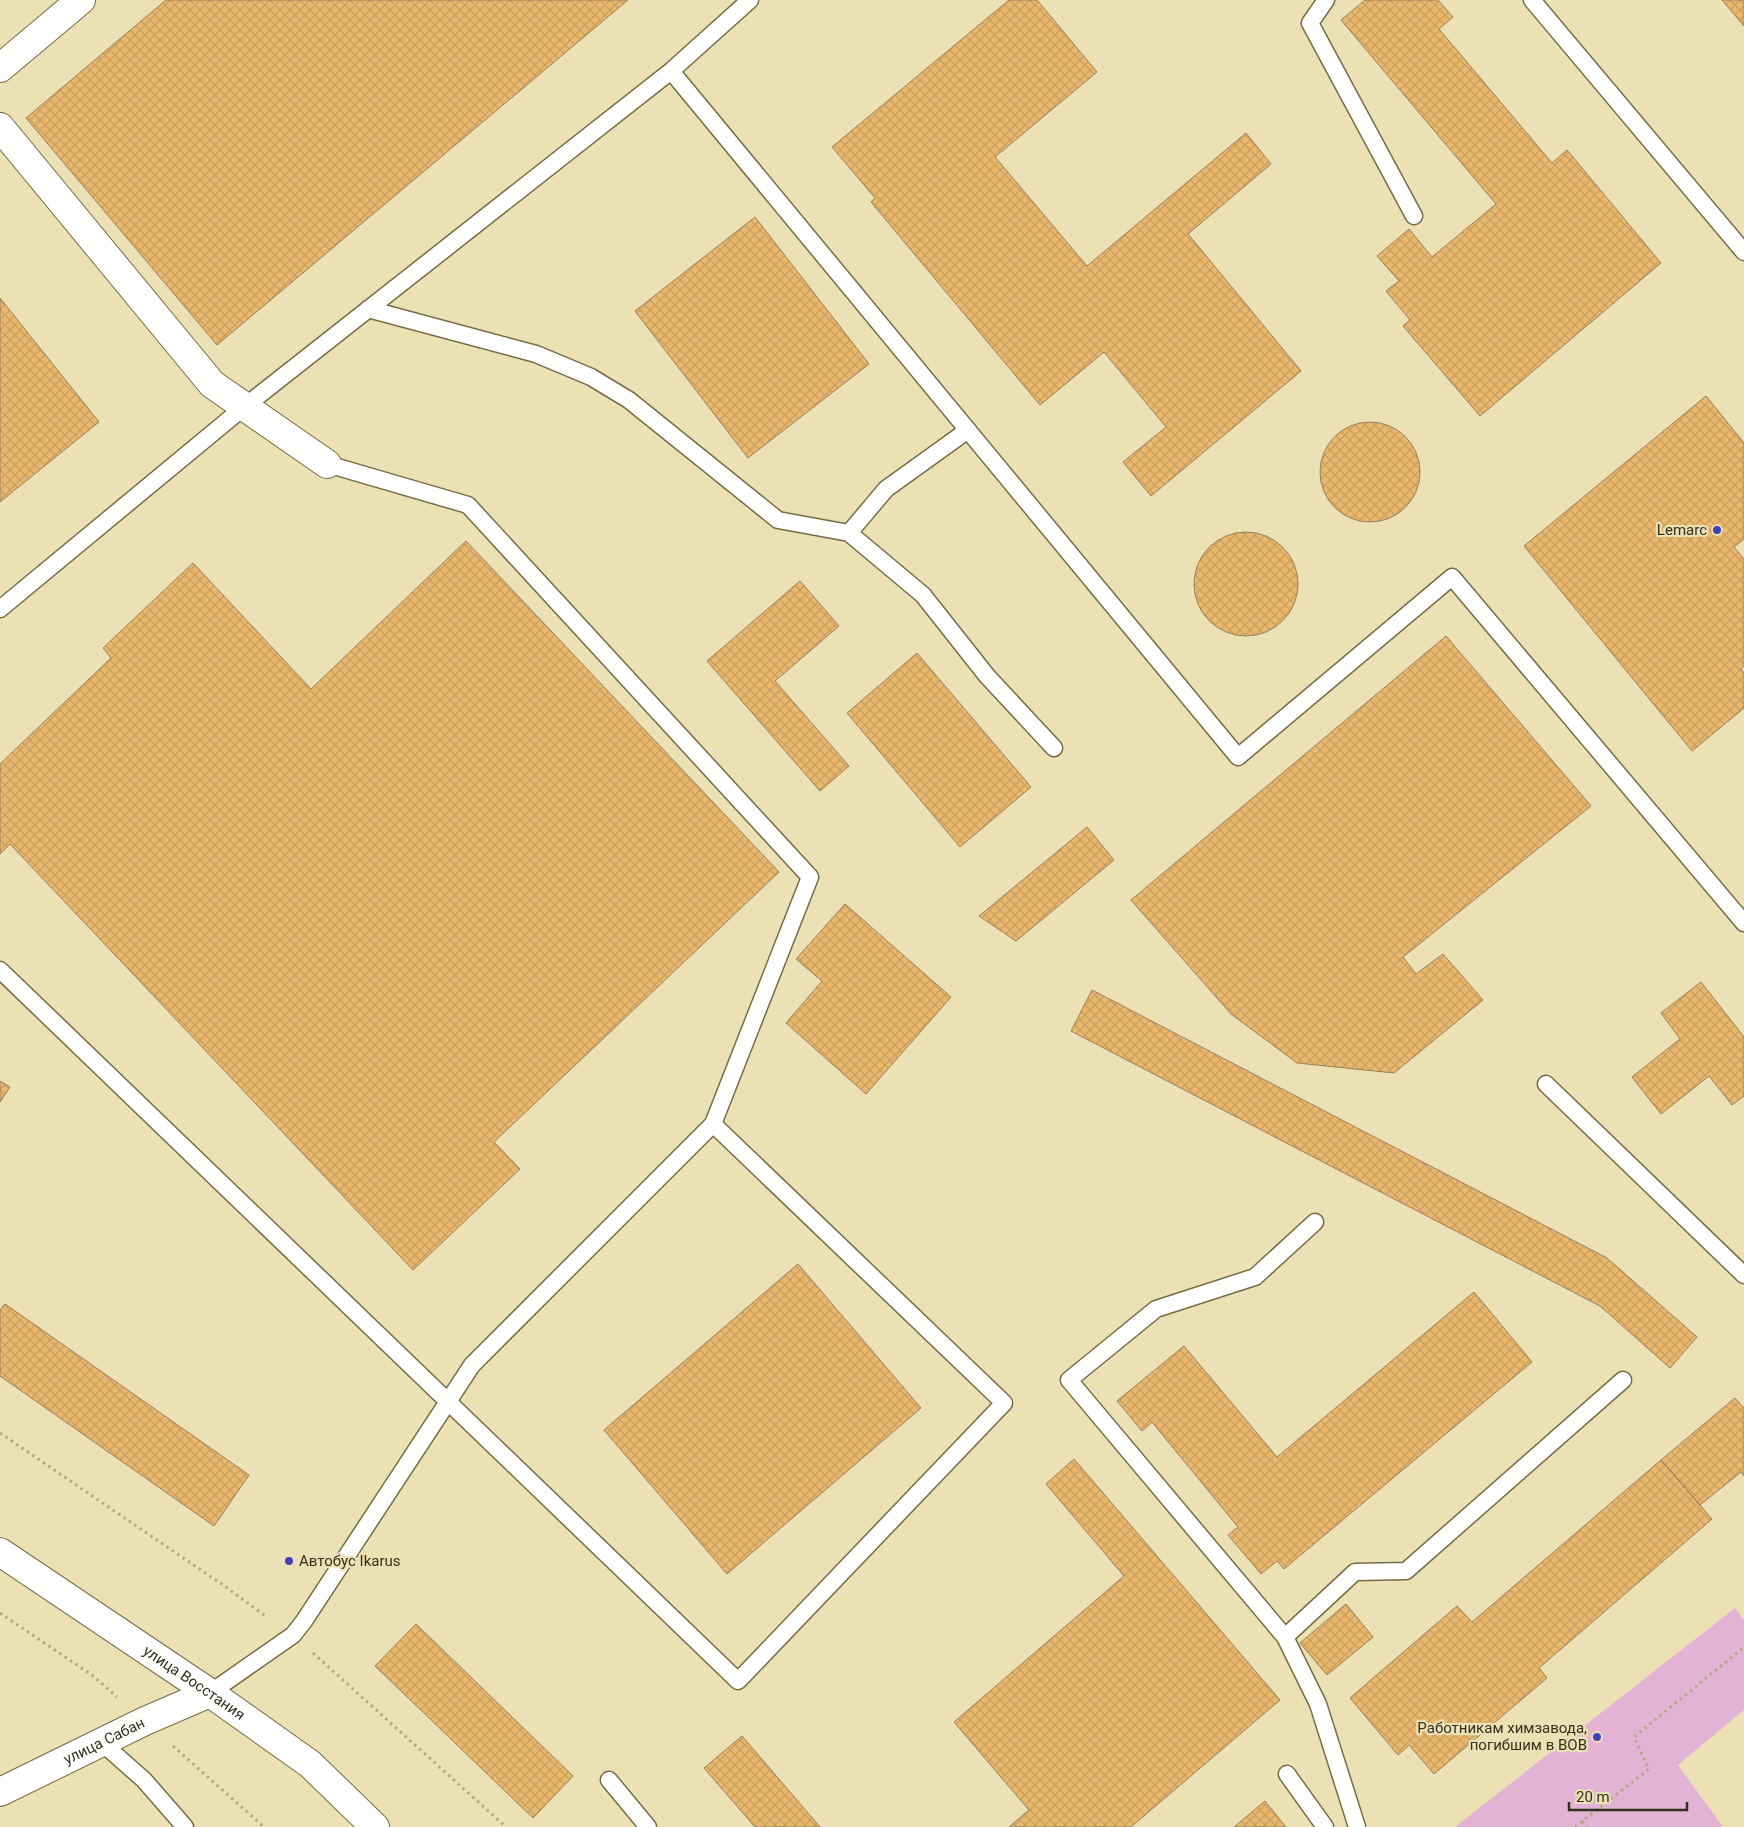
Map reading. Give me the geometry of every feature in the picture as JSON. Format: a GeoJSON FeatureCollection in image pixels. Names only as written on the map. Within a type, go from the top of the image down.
{"type":"FeatureCollection","features":[{"type":"Feature","properties":{"kind":"street"},"geometry":{"type":"LineString","coordinates":[[0,68],[81,0]]}},
{"type":"Feature","properties":{"kind":"street"},"geometry":{"type":"LineString","coordinates":[[0,127],[212,384],[327,464]]}},
{"type":"Feature","properties":{"kind":"street","name":"улица Восстания"},"geometry":{"type":"LineString","coordinates":[[0,1552],[210,1693],[310,1764],[375,1827]]}},
{"type":"Feature","properties":{"kind":"street","name":"улица Сабан"},"geometry":{"type":"LineString","coordinates":[[0,1792],[101,1742],[210,1693]]}},
{"type":"Feature","properties":{"kind":"lane"},"geometry":{"type":"LineString","coordinates":[[0,609],[244,407],[671,71],[750,0]]}},
{"type":"Feature","properties":{"kind":"lane"},"geometry":{"type":"LineString","coordinates":[[1326,0],[1310,23],[1414,216]]}},
{"type":"Feature","properties":{"kind":"lane"},"geometry":{"type":"LineString","coordinates":[[1532,0],[1744,252]]}},
{"type":"Feature","properties":{"kind":"lane"},"geometry":{"type":"LineString","coordinates":[[671,71],[1238,758],[1452,577],[1744,923]]}},
{"type":"Feature","properties":{"kind":"lane"},"geometry":{"type":"LineString","coordinates":[[368,309],[536,354],[590,377],[629,400],[778,520],[849,533],[923,595],[987,676],[1054,748]]}},
{"type":"Feature","properties":{"kind":"lane"},"geometry":{"type":"LineString","coordinates":[[849,533],[886,488],[968,430]]}},
{"type":"Feature","properties":{"kind":"lane"},"geometry":{"type":"LineString","coordinates":[[210,1693],[293,1635],[472,1365],[713,1124],[810,877],[468,505],[327,464]]}},
{"type":"Feature","properties":{"kind":"lane"},"geometry":{"type":"LineString","coordinates":[[0,970],[738,1681],[1004,1403],[713,1124]]}},
{"type":"Feature","properties":{"kind":"lane"},"geometry":{"type":"LineString","coordinates":[[1546,1084],[1744,1275]]}},
{"type":"Feature","properties":{"kind":"lane"},"geometry":{"type":"LineString","coordinates":[[1315,1222],[1255,1277],[1156,1309],[1069,1380],[1285,1637],[1318,1704],[1357,1827]]}},
{"type":"Feature","properties":{"kind":"lane"},"geometry":{"type":"LineString","coordinates":[[1285,1637],[1355,1572],[1406,1572],[1622,1380]]}},
{"type":"Feature","properties":{"kind":"lane"},"geometry":{"type":"LineString","coordinates":[[101,1742],[144,1780],[185,1827]]}},
{"type":"Feature","properties":{"kind":"lane"},"geometry":{"type":"LineString","coordinates":[[1288,1774],[1325,1827]]}},
{"type":"Feature","properties":{"kind":"lane"},"geometry":{"type":"LineString","coordinates":[[609,1780],[648,1827]]}},
{"type":"Feature","properties":{"kind":"path"},"geometry":{"type":"LineString","coordinates":[[1575,1827],[1649,1769],[1634,1737],[1744,1647]]}},
{"type":"Feature","properties":{"kind":"path"},"geometry":{"type":"LineString","coordinates":[[1582,1821],[1587,1827]]}},
{"type":"Feature","properties":{"kind":"shaded area"},"geometry":{"type":"Polygon","coordinates":[[[1735,1608],[1744,1620],[1744,1710],[1678,1765],[1723,1827],[1455,1827],[1735,1608]]]}},
{"type":"Feature","properties":{"kind":"building"},"geometry":{"type":"Polygon","coordinates":[[[166,0],[628,0],[217,345],[26,118],[166,0]]]}},
{"type":"Feature","properties":{"kind":"building"},"geometry":{"type":"Polygon","coordinates":[[[1009,0],[1037,0],[1097,72],[995,157],[1087,266],[1246,133],[1271,164],[1188,234],[1301,371],[1151,496],[1123,462],[1166,427],[1104,352],[1040,405],[871,202],[875,198],[832,147],[1009,0]]]}},
{"type":"Feature","properties":{"kind":"building"},"geometry":{"type":"Polygon","coordinates":[[[1365,0],[1438,0],[1453,17],[1439,29],[1552,163],[1567,150],[1661,263],[1480,416],[1403,326],[1410,320],[1386,291],[1399,281],[1377,256],[1409,229],[1432,257],[1496,204],[1341,20],[1365,0]]]}},
{"type":"Feature","properties":{"kind":"building"},"geometry":{"type":"Polygon","coordinates":[[[1722,0],[1744,0],[1744,26],[1722,0]]]}},
{"type":"Feature","properties":{"kind":"building"},"geometry":{"type":"Polygon","coordinates":[[[755,217],[869,364],[748,458],[635,311],[755,217]]]}},
{"type":"Feature","properties":{"kind":"building"},"geometry":{"type":"Polygon","coordinates":[[[0,298],[99,422],[0,502],[0,298]]]}},
{"type":"Feature","properties":{"kind":"building"},"geometry":{"type":"Polygon","coordinates":[[[1706,396],[1744,443],[1744,539],[1734,547],[1744,559],[1744,666],[1741,669],[1744,673],[1744,708],[1692,751],[1524,546],[1706,396]]]}},
{"type":"Feature","properties":{"kind":"building"},"geometry":{"type":"Polygon","coordinates":[[[1370,422],[1389,426],[1405,437],[1416,453],[1420,472],[1416,491],[1405,507],[1389,518],[1370,522],[1351,518],[1335,507],[1324,491],[1320,472],[1324,453],[1335,437],[1351,426],[1370,422]]]}},
{"type":"Feature","properties":{"kind":"building"},"geometry":{"type":"Polygon","coordinates":[[[1246,532],[1266,536],[1283,547],[1294,564],[1298,584],[1294,604],[1283,621],[1266,632],[1246,636],[1226,632],[1209,621],[1198,604],[1194,584],[1198,564],[1209,547],[1226,536],[1246,532]]]}},
{"type":"Feature","properties":{"kind":"building"},"geometry":{"type":"Polygon","coordinates":[[[466,541],[779,872],[494,1142],[520,1169],[413,1270],[10,844],[0,854],[0,764],[111,658],[103,648],[193,563],[311,689],[466,541]]]}},
{"type":"Feature","properties":{"kind":"building"},"geometry":{"type":"Polygon","coordinates":[[[800,581],[839,626],[775,681],[849,766],[820,791],[707,661],[800,581]]]}},
{"type":"Feature","properties":{"kind":"building"},"geometry":{"type":"Polygon","coordinates":[[[1446,636],[1591,806],[1403,957],[1416,974],[1443,954],[1483,1000],[1394,1073],[1297,1063],[1231,1014],[1131,900],[1446,636]]]}},
{"type":"Feature","properties":{"kind":"building"},"geometry":{"type":"Polygon","coordinates":[[[917,653],[1031,787],[960,847],[847,713],[917,653]]]}},
{"type":"Feature","properties":{"kind":"building"},"geometry":{"type":"Polygon","coordinates":[[[1087,827],[1114,860],[1016,941],[979,916],[1087,827]]]}},
{"type":"Feature","properties":{"kind":"building"},"geometry":{"type":"Polygon","coordinates":[[[845,904],[951,997],[866,1094],[786,1023],[822,981],[796,959],[845,904]]]}},
{"type":"Feature","properties":{"kind":"building"},"geometry":{"type":"Polygon","coordinates":[[[1701,982],[1744,1037],[1744,1096],[1732,1105],[1709,1076],[1661,1114],[1632,1077],[1680,1039],[1661,1013],[1701,982]]]}},
{"type":"Feature","properties":{"kind":"building"},"geometry":{"type":"Polygon","coordinates":[[[1092,990],[1607,1258],[1697,1337],[1670,1368],[1600,1306],[1071,1031],[1092,990]]]}},
{"type":"Feature","properties":{"kind":"building"},"geometry":{"type":"Polygon","coordinates":[[[0,1081],[10,1087],[0,1102],[0,1081]]]}},
{"type":"Feature","properties":{"kind":"building"},"geometry":{"type":"Polygon","coordinates":[[[798,1264],[921,1408],[727,1574],[604,1430],[798,1264]]]}},
{"type":"Feature","properties":{"kind":"building"},"geometry":{"type":"Polygon","coordinates":[[[1474,1292],[1532,1362],[1284,1569],[1277,1561],[1261,1574],[1228,1535],[1238,1527],[1152,1422],[1142,1431],[1117,1401],[1184,1346],[1277,1457],[1474,1292]]]}},
{"type":"Feature","properties":{"kind":"building"},"geometry":{"type":"Polygon","coordinates":[[[5,1304],[249,1475],[214,1526],[0,1376],[0,1310],[5,1304]]]}},
{"type":"Feature","properties":{"kind":"building"},"geometry":{"type":"Polygon","coordinates":[[[1735,1398],[1744,1408],[1744,1476],[1741,1472],[1700,1505],[1661,1460],[1735,1398]]]}},
{"type":"Feature","properties":{"kind":"building"},"geometry":{"type":"Polygon","coordinates":[[[1074,1459],[1280,1700],[1131,1827],[1009,1827],[1029,1810],[954,1722],[1124,1576],[1046,1484],[1074,1459]]]}},
{"type":"Feature","properties":{"kind":"building"},"geometry":{"type":"Polygon","coordinates":[[[1661,1460],[1712,1519],[1539,1668],[1547,1678],[1434,1774],[1409,1745],[1398,1755],[1350,1698],[1457,1606],[1472,1622],[1661,1460]]]}},
{"type":"Feature","properties":{"kind":"building"},"geometry":{"type":"Polygon","coordinates":[[[1346,1604],[1373,1637],[1327,1675],[1300,1643],[1346,1604]]]}},
{"type":"Feature","properties":{"kind":"building"},"geometry":{"type":"Polygon","coordinates":[[[416,1624],[573,1776],[533,1818],[375,1666],[416,1624]]]}},
{"type":"Feature","properties":{"kind":"building"},"geometry":{"type":"Polygon","coordinates":[[[742,1736],[820,1827],[755,1827],[704,1768],[742,1736]]]}},
{"type":"Feature","properties":{"kind":"building"},"geometry":{"type":"Polygon","coordinates":[[[1265,1801],[1286,1827],[1234,1827],[1265,1801]]]}},
{"type":"Feature","properties":{"kind":"place","name":"Lemarc"},"geometry":{"type":"Point","coordinates":[1717,530]}},
{"type":"Feature","properties":{"kind":"place","name":"Автобус Ikarus"},"geometry":{"type":"Point","coordinates":[289,1561]}},
{"type":"Feature","properties":{"kind":"place","name":"Работникам химзавода, погибшим в ВОВ"},"geometry":{"type":"Point","coordinates":[1597,1737]}}]}
